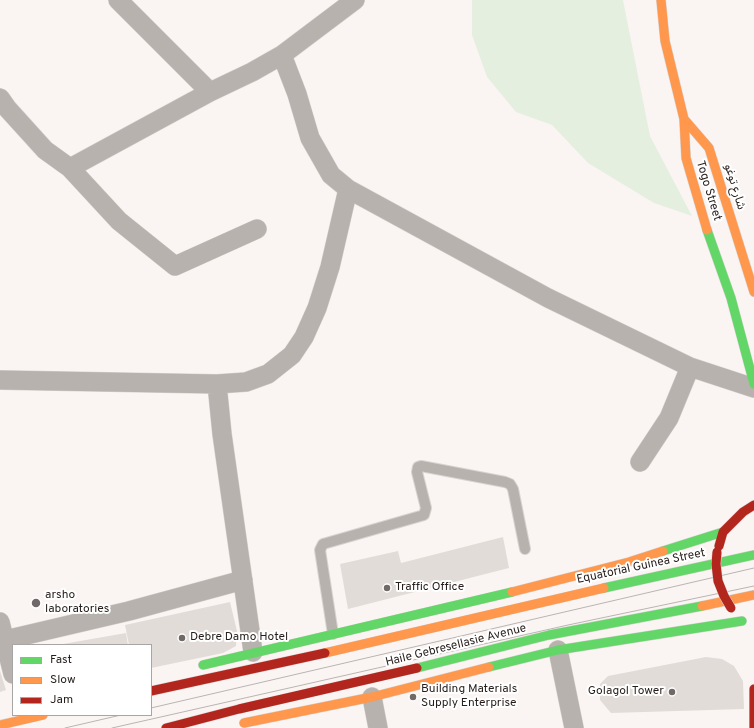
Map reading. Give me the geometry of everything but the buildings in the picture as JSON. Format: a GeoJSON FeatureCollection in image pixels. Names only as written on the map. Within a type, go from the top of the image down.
{"type":"FeatureCollection","features":[{"type":"Feature","properties":{"kind":"main road","name":"Togo Street"},"geometry":{"type":"LineString","coordinates":[[661,0],[665,41],[684,120],[686,158],[705,223],[731,298],[754,384]]}},
{"type":"Feature","properties":{"kind":"main road","name":"شارع توغو"},"geometry":{"type":"LineString","coordinates":[[684,120],[709,148],[754,292]]}},
{"type":"Feature","properties":{"kind":"main road","name":"Equatorial Guinea Street"},"geometry":{"type":"LineString","coordinates":[[558,650],[745,622],[731,608],[718,581],[716,564],[717,552],[723,532],[743,512],[754,505]]}},
{"type":"Feature","properties":{"kind":"main road"},"geometry":{"type":"LineString","coordinates":[[192,668],[254,652],[530,588],[629,562],[723,532]]}},
{"type":"Feature","properties":{"kind":"main road","name":"Equatorial Guinea Street"},"geometry":{"type":"LineString","coordinates":[[572,595],[754,555]]}},
{"type":"Feature","properties":{"kind":"main road","name":"Haile Gebresellasie Avenue"},"geometry":{"type":"LineString","coordinates":[[152,690],[272,665],[572,595]]}},
{"type":"Feature","properties":{"kind":"main road","name":"Haile Gebresellasie Avenue"},"geometry":{"type":"LineString","coordinates":[[166,728],[239,709],[371,679],[549,635],[665,614],[754,595]]}},
{"type":"Feature","properties":{"kind":"main road"},"geometry":{"type":"LineString","coordinates":[[234,725],[372,697],[558,650]]}},
{"type":"Feature","properties":{"kind":"main road"},"geometry":{"type":"LineString","coordinates":[[152,689],[167,679]]}},
{"type":"Feature","properties":{"kind":"main road"},"geometry":{"type":"LineString","coordinates":[[754,689],[754,728]]}},
{"type":"Feature","properties":{"kind":"main road"},"geometry":{"type":"LineString","coordinates":[[0,725],[23,717],[33,716]]}},
{"type":"Feature","properties":{"kind":"street"},"geometry":{"type":"LineString","coordinates":[[118,0],[210,92]]}},
{"type":"Feature","properties":{"kind":"street"},"geometry":{"type":"LineString","coordinates":[[70,168],[210,92],[252,72],[282,54],[345,2]]}},
{"type":"Feature","properties":{"kind":"street"},"geometry":{"type":"LineString","coordinates":[[282,54],[297,94],[310,138],[331,175],[348,189],[548,298],[690,367],[754,388]]}},
{"type":"Feature","properties":{"kind":"street"},"geometry":{"type":"LineString","coordinates":[[2,106],[45,150],[70,168],[120,221],[176,266],[257,230]]}},
{"type":"Feature","properties":{"kind":"street"},"geometry":{"type":"LineString","coordinates":[[0,380],[217,384],[246,382],[268,374],[292,355],[304,337],[317,308],[330,267],[348,189]]}},
{"type":"Feature","properties":{"kind":"street"},"geometry":{"type":"LineString","coordinates":[[640,462],[669,418],[690,367]]}},
{"type":"Feature","properties":{"kind":"street"},"geometry":{"type":"LineString","coordinates":[[217,384],[222,434],[254,652]]}},
{"type":"Feature","properties":{"kind":"street"},"geometry":{"type":"LineString","coordinates":[[5,640],[129,611],[243,580]]}},
{"type":"Feature","properties":{"kind":"street"},"geometry":{"type":"LineString","coordinates":[[0,622],[12,670]]}},
{"type":"Feature","properties":{"kind":"street"},"geometry":{"type":"LineString","coordinates":[[558,650],[574,728]]}},
{"type":"Feature","properties":{"kind":"street"},"geometry":{"type":"LineString","coordinates":[[372,697],[378,728]]}},
{"type":"Feature","properties":{"kind":"lane"},"geometry":{"type":"LineString","coordinates":[[332,634],[320,550],[323,544],[424,515],[426,508],[417,472],[418,468],[421,466],[510,484],[513,489],[525,549]]}},
{"type":"Feature","properties":{"kind":"green space"},"geometry":{"type":"Polygon","coordinates":[[[472,0],[623,0],[650,136],[692,216],[654,203],[588,163],[552,125],[516,112],[487,77],[472,35],[472,0]]]}},
{"type":"Feature","properties":{"kind":"tram line"},"geometry":{"type":"LineString","coordinates":[[152,708],[754,568]]}},
{"type":"Feature","properties":{"kind":"tram line"},"geometry":{"type":"LineString","coordinates":[[112,728],[568,625],[754,586]]}},
{"type":"Feature","properties":{"kind":"tram line"},"geometry":{"type":"LineString","coordinates":[[65,728],[117,716]]}},
{"type":"Feature","properties":{"kind":"traffic: fast"},"geometry":{"type":"LineString","coordinates":[[707,230],[731,298],[754,384]]}},
{"type":"Feature","properties":{"kind":"traffic: fast"},"geometry":{"type":"LineString","coordinates":[[663,551],[723,532]]}},
{"type":"Feature","properties":{"kind":"traffic: fast"},"geometry":{"type":"LineString","coordinates":[[604,588],[754,555]]}},
{"type":"Feature","properties":{"kind":"traffic: fast"},"geometry":{"type":"LineString","coordinates":[[203,665],[512,592]]}},
{"type":"Feature","properties":{"kind":"traffic: fast"},"geometry":{"type":"LineString","coordinates":[[417,668],[549,635],[702,606]]}},
{"type":"Feature","properties":{"kind":"traffic: fast"},"geometry":{"type":"LineString","coordinates":[[489,667],[558,650],[742,621]]}},
{"type":"Feature","properties":{"kind":"traffic: slow"},"geometry":{"type":"LineString","coordinates":[[661,0],[665,41],[684,119],[686,158],[707,230]]}},
{"type":"Feature","properties":{"kind":"traffic: slow"},"geometry":{"type":"LineString","coordinates":[[684,119],[709,148],[754,292]]}},
{"type":"Feature","properties":{"kind":"traffic: slow"},"geometry":{"type":"LineString","coordinates":[[512,592],[629,562],[663,551]]}},
{"type":"Feature","properties":{"kind":"traffic: slow"},"geometry":{"type":"LineString","coordinates":[[325,653],[604,588]]}},
{"type":"Feature","properties":{"kind":"traffic: slow"},"geometry":{"type":"LineString","coordinates":[[702,606],[754,595]]}},
{"type":"Feature","properties":{"kind":"traffic: slow"},"geometry":{"type":"LineString","coordinates":[[244,723],[372,697],[489,667]]}},
{"type":"Feature","properties":{"kind":"traffic: slow"},"geometry":{"type":"LineString","coordinates":[[0,725],[39,716]]}},
{"type":"Feature","properties":{"kind":"traffic: jam"},"geometry":{"type":"LineString","coordinates":[[719,546],[723,532],[743,512],[754,505]]}},
{"type":"Feature","properties":{"kind":"traffic: jam"},"geometry":{"type":"LineString","coordinates":[[717,552],[716,564],[718,581],[731,608]]}},
{"type":"Feature","properties":{"kind":"traffic: jam"},"geometry":{"type":"LineString","coordinates":[[152,691],[325,653]]}},
{"type":"Feature","properties":{"kind":"traffic: jam"},"geometry":{"type":"LineString","coordinates":[[166,728],[239,709],[417,668]]}},
{"type":"Feature","properties":{"kind":"traffic: jam"},"geometry":{"type":"LineString","coordinates":[[754,689],[754,728]]}},
{"type":"Feature","properties":{"kind":"place","name":"Traffic Office"},"geometry":{"type":"Point","coordinates":[387,588]}},
{"type":"Feature","properties":{"kind":"place","name":"arsho laboratories"},"geometry":{"type":"Point","coordinates":[36,603]}},
{"type":"Feature","properties":{"kind":"place","name":"Debre Damo Hotel"},"geometry":{"type":"Point","coordinates":[182,638]}},
{"type":"Feature","properties":{"kind":"place","name":"Golagol Tower"},"geometry":{"type":"Point","coordinates":[672,692]}},
{"type":"Feature","properties":{"kind":"place","name":"Building Materials Supply Enterprise"},"geometry":{"type":"Point","coordinates":[413,697]}}]}
